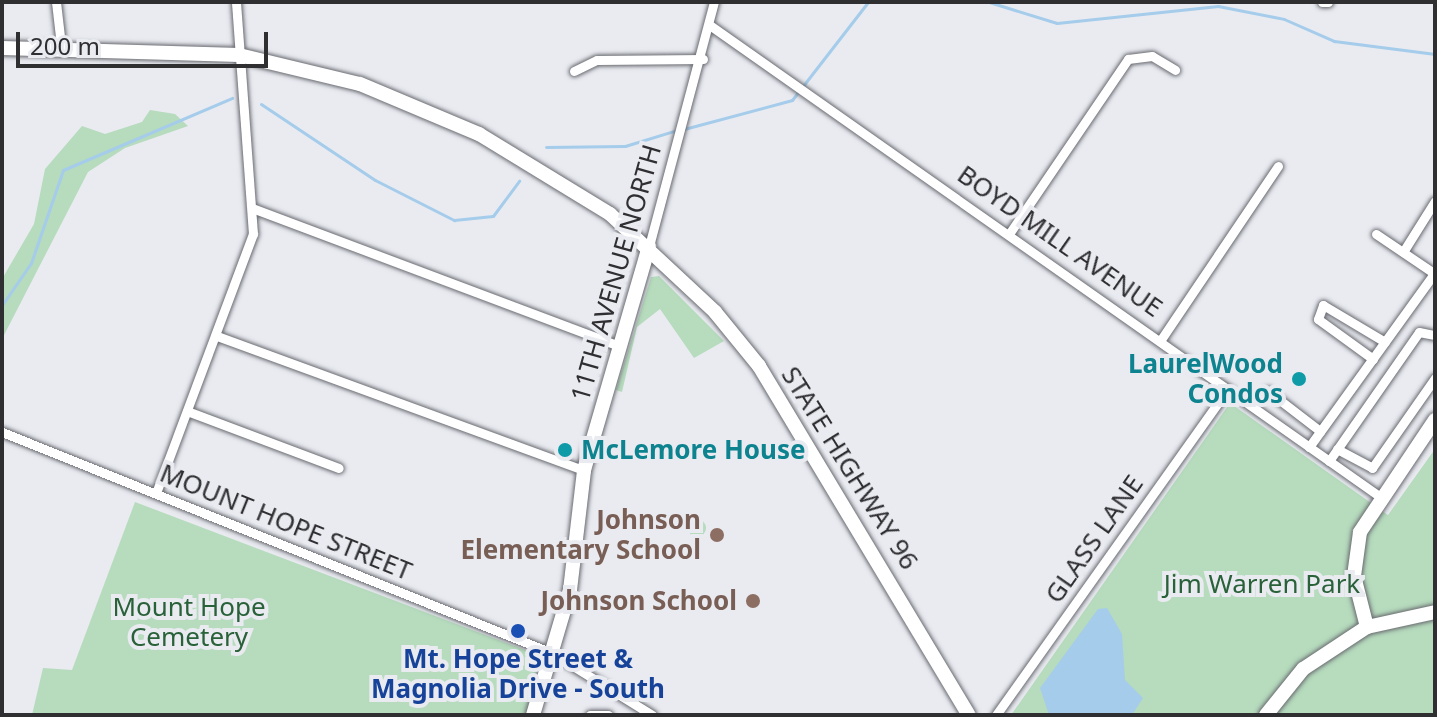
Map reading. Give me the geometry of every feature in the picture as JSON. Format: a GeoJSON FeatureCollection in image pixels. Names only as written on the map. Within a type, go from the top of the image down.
{"type":"FeatureCollection","features":[{"type":"Feature","properties":{"kind":"main road","name":"STATE HIGHWAY 96"},"geometry":{"type":"LineString","coordinates":[[2,48],[61,45],[239,55],[360,84],[479,134],[539,166],[649,246],[740,341],[789,410],[969,715]]}},
{"type":"Feature","properties":{"kind":"main road","name":"11TH AVENUE NORTH"},"geometry":{"type":"LineString","coordinates":[[533,715],[570,590],[584,470],[649,246]]}},
{"type":"Feature","properties":{"kind":"main road"},"geometry":{"type":"LineString","coordinates":[[1367,627],[1355,553],[1379,496],[1435,420]]}},
{"type":"Feature","properties":{"kind":"main road"},"geometry":{"type":"LineString","coordinates":[[1266,715],[1303,669],[1367,627],[1435,612]]}},
{"type":"Feature","properties":{"kind":"street"},"geometry":{"type":"LineString","coordinates":[[56,2],[61,45]]}},
{"type":"Feature","properties":{"kind":"street"},"geometry":{"type":"LineString","coordinates":[[156,493],[251,246],[252,208],[236,2]]}},
{"type":"Feature","properties":{"kind":"street","name":"11TH AVENUE NORTH"},"geometry":{"type":"LineString","coordinates":[[649,246],[703,59],[714,2]]}},
{"type":"Feature","properties":{"kind":"street","name":"BOYD MILL AVENUE"},"geometry":{"type":"LineString","coordinates":[[711,26],[1379,496]]}},
{"type":"Feature","properties":{"kind":"street"},"geometry":{"type":"LineString","coordinates":[[1009,234],[1128,59],[1152,56],[1175,70]]}},
{"type":"Feature","properties":{"kind":"street"},"geometry":{"type":"LineString","coordinates":[[574,71],[597,60],[703,59]]}},
{"type":"Feature","properties":{"kind":"street"},"geometry":{"type":"LineString","coordinates":[[1160,341],[1278,166]]}},
{"type":"Feature","properties":{"kind":"street"},"geometry":{"type":"LineString","coordinates":[[1403,252],[1435,201]]}},
{"type":"Feature","properties":{"kind":"street"},"geometry":{"type":"LineString","coordinates":[[252,208],[620,346]]}},
{"type":"Feature","properties":{"kind":"street"},"geometry":{"type":"LineString","coordinates":[[1309,447],[1435,274],[1376,234]]}},
{"type":"Feature","properties":{"kind":"street"},"geometry":{"type":"LineString","coordinates":[[1373,359],[1318,319],[1323,305],[1385,342]]}},
{"type":"Feature","properties":{"kind":"street"},"geometry":{"type":"LineString","coordinates":[[1329,461],[1419,332],[1435,335]]}},
{"type":"Feature","properties":{"kind":"street"},"geometry":{"type":"LineString","coordinates":[[217,336],[584,470]]}},
{"type":"Feature","properties":{"kind":"street"},"geometry":{"type":"LineString","coordinates":[[1337,449],[1372,468],[1435,378]]}},
{"type":"Feature","properties":{"kind":"street","name":"GLASS LANE"},"geometry":{"type":"LineString","coordinates":[[996,715],[1228,389]]}},
{"type":"Feature","properties":{"kind":"street"},"geometry":{"type":"LineString","coordinates":[[1268,391],[1320,431]]}},
{"type":"Feature","properties":{"kind":"street"},"geometry":{"type":"LineString","coordinates":[[187,411],[339,468]]}},
{"type":"Feature","properties":{"kind":"street","name":"MOUNT HOPE STREET"},"geometry":{"type":"LineString","coordinates":[[2,432],[552,653]]}},
{"type":"Feature","properties":{"kind":"street"},"geometry":{"type":"LineString","coordinates":[[552,653],[652,715]]}},
{"type":"Feature","properties":{"kind":"street"},"geometry":{"type":"LineString","coordinates":[[590,715],[608,715]]}},
{"type":"Feature","properties":{"kind":"green space"},"geometry":{"type":"Polygon","coordinates":[[[150,110],[175,114],[188,126],[125,148],[88,172],[2,339],[2,279],[34,224],[45,169],[82,126],[105,134],[142,122],[150,110]]]}},
{"type":"Feature","properties":{"kind":"green space"},"geometry":{"type":"Polygon","coordinates":[[[659,276],[724,341],[694,358],[660,309],[637,327],[622,392],[616,390],[651,277],[659,276]]]}},
{"type":"Feature","properties":{"kind":"green space","name":"Jim Warren Park"},"geometry":{"type":"Polygon","coordinates":[[[1230,403],[1388,515],[1435,449],[1435,715],[1011,715],[1230,403]]]}},
{"type":"Feature","properties":{"kind":"green space","name":"Mount Hope Cemetery"},"geometry":{"type":"Polygon","coordinates":[[[135,502],[541,656],[526,715],[32,715],[43,668],[72,670],[135,502]]]}},
{"type":"Feature","properties":{"kind":"green space"},"geometry":{"type":"Polygon","coordinates":[[[697,519],[706,528],[697,537],[688,528],[697,519]]]}},
{"type":"Feature","properties":{"kind":"water"},"geometry":{"type":"Polygon","coordinates":[[[1107,608],[1122,634],[1125,680],[1143,698],[1132,715],[1049,715],[1040,688],[1098,609],[1107,608]]]}},
{"type":"Feature","properties":{"kind":"waterway"},"geometry":{"type":"LineString","coordinates":[[684,129],[792,100],[868,2]]}},
{"type":"Feature","properties":{"kind":"waterway"},"geometry":{"type":"LineString","coordinates":[[989,2],[1057,23],[1218,6],[1284,19],[1334,41],[1435,54]]}},
{"type":"Feature","properties":{"kind":"waterway"},"geometry":{"type":"LineString","coordinates":[[2,305],[31,263],[63,170],[232,98]]}},
{"type":"Feature","properties":{"kind":"waterway"},"geometry":{"type":"LineString","coordinates":[[261,104],[375,180],[454,220],[493,216],[519,181]]}},
{"type":"Feature","properties":{"kind":"waterway"},"geometry":{"type":"LineString","coordinates":[[546,147],[625,146],[677,130]]}},
{"type":"Feature","properties":{"kind":"place","name":"LaurelWood Condos"},"geometry":{"type":"Point","coordinates":[1299,379]}},
{"type":"Feature","properties":{"kind":"place","name":"McLemore House"},"geometry":{"type":"Point","coordinates":[565,450]}},
{"type":"Feature","properties":{"kind":"place","name":"Johnson Elementary School"},"geometry":{"type":"Point","coordinates":[717,535]}},
{"type":"Feature","properties":{"kind":"place","name":"Johnson School"},"geometry":{"type":"Point","coordinates":[753,601]}},
{"type":"Feature","properties":{"kind":"place","name":"Mt. Hope Street & Magnolia Drive - South"},"geometry":{"type":"Point","coordinates":[518,631]}}]}
